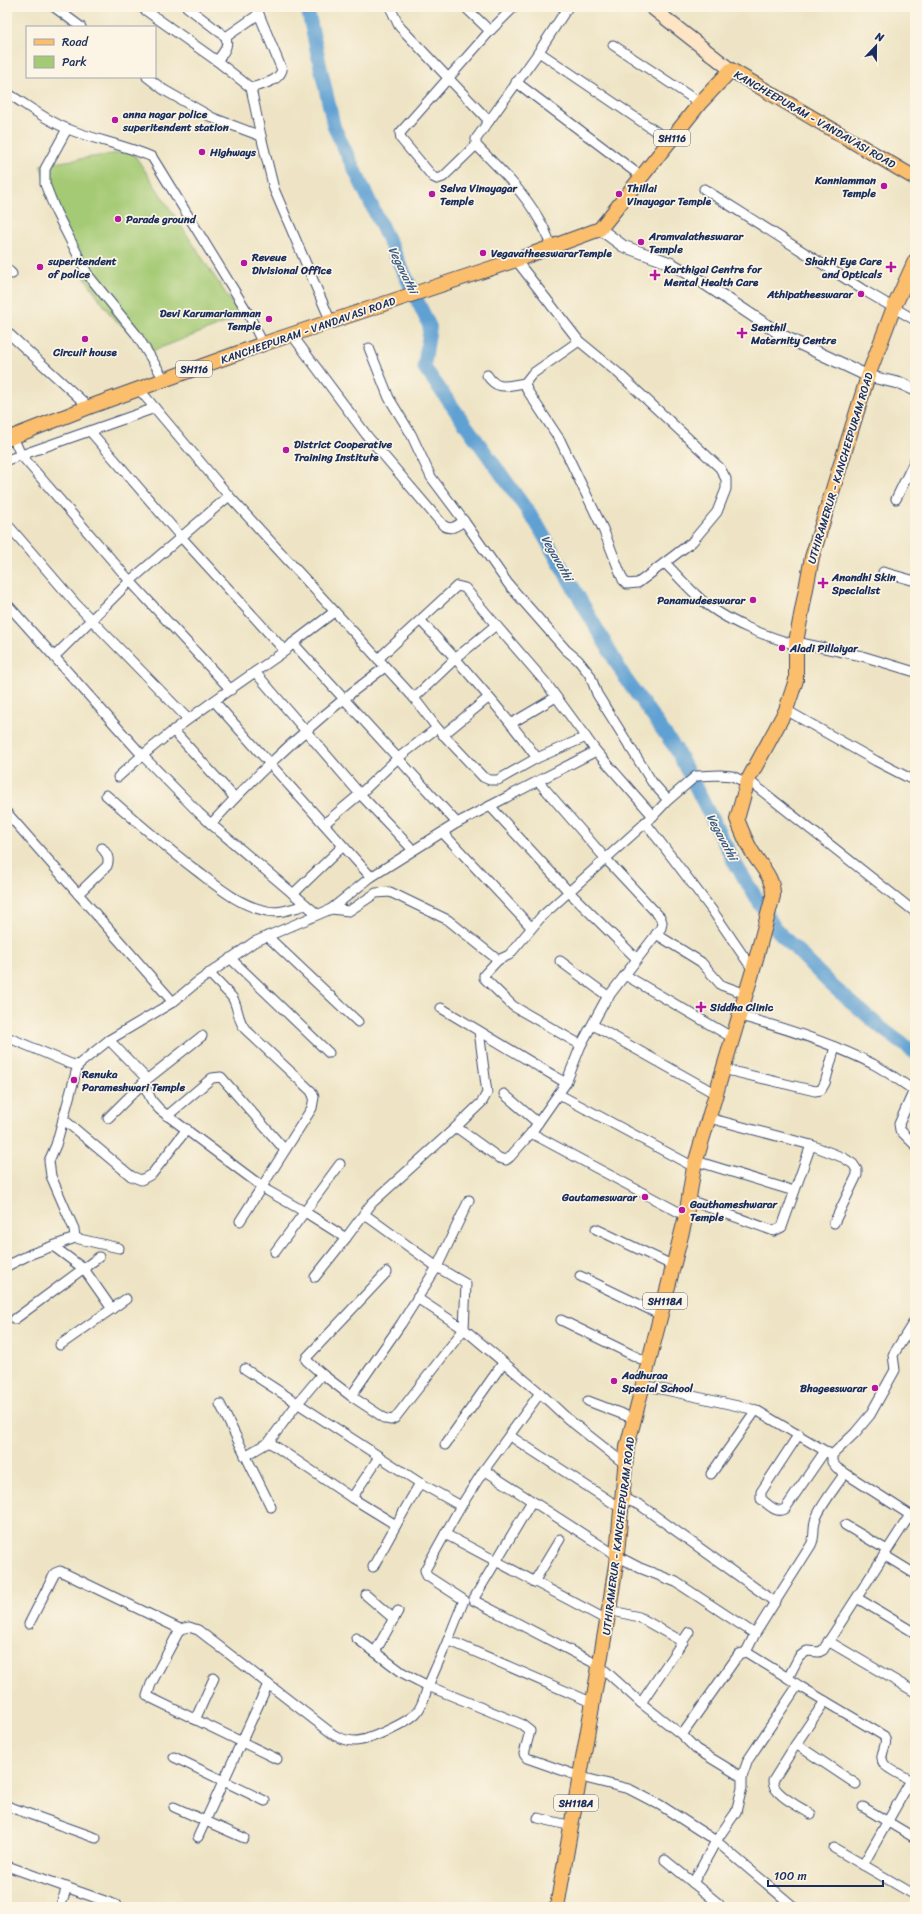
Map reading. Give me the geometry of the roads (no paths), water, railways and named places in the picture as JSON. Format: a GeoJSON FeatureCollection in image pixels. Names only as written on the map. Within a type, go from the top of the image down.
{"type":"FeatureCollection","features":[{"type":"Feature","properties":{"kind":"main road"},"geometry":{"type":"LineString","coordinates":[[651,7],[731,70]]}},
{"type":"Feature","properties":{"kind":"main road","name":"KANCHEEPURAM - VANDAVASI ROAD"},"geometry":{"type":"LineString","coordinates":[[10,438],[138,388],[263,344],[516,260],[600,229],[700,103],[731,70],[915,178]]}},
{"type":"Feature","properties":{"kind":"main road","name":"UTHIRAMERUR - KANCHEEPURAM ROAD"},"geometry":{"type":"LineString","coordinates":[[557,1907],[594,1702],[617,1556],[627,1447],[674,1266],[686,1216],[695,1164],[740,1016],[773,896],[774,888],[771,880],[751,850],[737,819],[748,781],[786,710],[796,680],[796,644],[812,557],[868,376],[894,307],[915,262]]}},
{"type":"Feature","properties":{"kind":"street"},"geometry":{"type":"LineString","coordinates":[[54,7],[80,26]]}},
{"type":"Feature","properties":{"kind":"street"},"geometry":{"type":"LineString","coordinates":[[141,7],[217,61],[251,88],[274,188],[330,322]]}},
{"type":"Feature","properties":{"kind":"street"},"geometry":{"type":"LineString","coordinates":[[186,7],[226,37],[226,49],[217,61]]}},
{"type":"Feature","properties":{"kind":"street"},"geometry":{"type":"LineString","coordinates":[[390,7],[399,26],[489,121]]}},
{"type":"Feature","properties":{"kind":"street"},"geometry":{"type":"LineString","coordinates":[[465,7],[490,31]]}},
{"type":"Feature","properties":{"kind":"street"},"geometry":{"type":"LineString","coordinates":[[514,7],[490,31],[400,133],[401,139],[433,177],[438,179],[443,178],[476,144],[476,139],[539,52],[568,7]]}},
{"type":"Feature","properties":{"kind":"street"},"geometry":{"type":"LineString","coordinates":[[226,37],[257,10],[282,70],[280,75],[273,80],[251,88]]}},
{"type":"Feature","properties":{"kind":"street"},"geometry":{"type":"LineString","coordinates":[[614,45],[700,103]]}},
{"type":"Feature","properties":{"kind":"street"},"geometry":{"type":"LineString","coordinates":[[539,52],[670,140]]}},
{"type":"Feature","properties":{"kind":"street"},"geometry":{"type":"LineString","coordinates":[[148,78],[164,90],[213,118],[261,136]]}},
{"type":"Feature","properties":{"kind":"street"},"geometry":{"type":"LineString","coordinates":[[516,82],[642,177]]}},
{"type":"Feature","properties":{"kind":"street"},"geometry":{"type":"LineString","coordinates":[[7,93],[43,118],[67,129],[138,151],[152,157],[248,314],[263,344]]}},
{"type":"Feature","properties":{"kind":"street"},"geometry":{"type":"LineString","coordinates":[[67,129],[45,169],[45,184],[56,212],[88,275],[136,334],[164,379]]}},
{"type":"Feature","properties":{"kind":"street"},"geometry":{"type":"LineString","coordinates":[[476,144],[506,175],[528,202],[541,221],[551,246]]}},
{"type":"Feature","properties":{"kind":"street"},"geometry":{"type":"LineString","coordinates":[[704,189],[865,291],[915,320]]}},
{"type":"Feature","properties":{"kind":"street"},"geometry":{"type":"LineString","coordinates":[[600,229],[623,246],[670,263],[696,278],[783,336],[868,376],[902,384],[915,390]]}},
{"type":"Feature","properties":{"kind":"street"},"geometry":{"type":"LineString","coordinates":[[516,260],[579,341],[624,378],[720,468],[726,479],[726,489],[717,512],[692,542],[638,583],[626,584],[623,580],[603,529],[560,440],[527,390],[525,383]]}},
{"type":"Feature","properties":{"kind":"street"},"geometry":{"type":"LineString","coordinates":[[7,332],[88,407]]}},
{"type":"Feature","properties":{"kind":"street"},"geometry":{"type":"LineString","coordinates":[[292,335],[368,437],[443,525],[447,528],[454,528],[464,521]]}},
{"type":"Feature","properties":{"kind":"street"},"geometry":{"type":"LineString","coordinates":[[487,375],[492,384],[499,386],[525,383],[532,374],[579,341]]}},
{"type":"Feature","properties":{"kind":"street"},"geometry":{"type":"LineString","coordinates":[[369,348],[389,398],[411,434],[431,477],[510,585],[566,650],[578,660],[590,675],[597,694],[652,782],[671,798]]}},
{"type":"Feature","properties":{"kind":"street"},"geometry":{"type":"LineString","coordinates":[[138,388],[229,496],[414,698],[437,728],[483,777],[490,780],[498,780],[536,758],[586,737]]}},
{"type":"Feature","properties":{"kind":"street"},"geometry":{"type":"LineString","coordinates":[[7,460],[155,408]]}},
{"type":"Feature","properties":{"kind":"street"},"geometry":{"type":"LineString","coordinates":[[90,431],[181,537],[285,651]]}},
{"type":"Feature","properties":{"kind":"street"},"geometry":{"type":"LineString","coordinates":[[10,438],[21,455],[130,581],[231,690]]}},
{"type":"Feature","properties":{"kind":"street"},"geometry":{"type":"LineString","coordinates":[[896,499],[915,460]]}},
{"type":"Feature","properties":{"kind":"street"},"geometry":{"type":"LineString","coordinates":[[54,656],[130,581],[229,496]]}},
{"type":"Feature","properties":{"kind":"street"},"geometry":{"type":"LineString","coordinates":[[7,524],[91,620],[188,720]]}},
{"type":"Feature","properties":{"kind":"street"},"geometry":{"type":"LineString","coordinates":[[665,563],[708,606],[729,619],[774,639],[862,656],[915,672]]}},
{"type":"Feature","properties":{"kind":"street"},"geometry":{"type":"LineString","coordinates":[[884,572],[915,581]]}},
{"type":"Feature","properties":{"kind":"street"},"geometry":{"type":"LineString","coordinates":[[378,659],[421,621],[457,586],[462,586],[556,697],[596,750],[653,816]]}},
{"type":"Feature","properties":{"kind":"street"},"geometry":{"type":"LineString","coordinates":[[7,604],[142,755],[198,813],[317,914]]}},
{"type":"Feature","properties":{"kind":"street"},"geometry":{"type":"LineString","coordinates":[[118,777],[173,730],[285,651],[334,612]]}},
{"type":"Feature","properties":{"kind":"street"},"geometry":{"type":"LineString","coordinates":[[421,621],[456,658],[488,698],[512,723],[536,758]]}},
{"type":"Feature","properties":{"kind":"street"},"geometry":{"type":"LineString","coordinates":[[414,698],[456,658],[496,625]]}},
{"type":"Feature","properties":{"kind":"street"},"geometry":{"type":"LineString","coordinates":[[293,644],[457,823]]}},
{"type":"Feature","properties":{"kind":"street"},"geometry":{"type":"LineString","coordinates":[[212,824],[235,798],[305,730],[343,698],[385,667]]}},
{"type":"Feature","properties":{"kind":"street"},"geometry":{"type":"LineString","coordinates":[[255,672],[360,794],[412,850]]}},
{"type":"Feature","properties":{"kind":"street"},"geometry":{"type":"LineString","coordinates":[[512,723],[556,697]]}},
{"type":"Feature","properties":{"kind":"street"},"geometry":{"type":"LineString","coordinates":[[444,735],[488,698]]}},
{"type":"Feature","properties":{"kind":"street"},"geometry":{"type":"LineString","coordinates":[[214,700],[371,876]]}},
{"type":"Feature","properties":{"kind":"street"},"geometry":{"type":"LineString","coordinates":[[786,710],[876,761],[915,781]]}},
{"type":"Feature","properties":{"kind":"street"},"geometry":{"type":"LineString","coordinates":[[324,824],[360,794],[398,758],[437,728]]}},
{"type":"Feature","properties":{"kind":"street"},"geometry":{"type":"LineString","coordinates":[[173,730],[235,798]]}},
{"type":"Feature","properties":{"kind":"street"},"geometry":{"type":"LineString","coordinates":[[75,1238],[74,1229],[51,1176],[49,1160],[56,1145],[78,1066],[108,1040],[172,1002],[209,973],[254,942],[331,909],[371,876],[457,823],[539,782],[554,771],[596,750]]}},
{"type":"Feature","properties":{"kind":"street"},"geometry":{"type":"LineString","coordinates":[[581,1044],[513,1006],[490,985],[484,978],[484,975],[498,960],[509,955],[531,927],[696,776],[732,776],[748,781],[915,912]]}},
{"type":"Feature","properties":{"kind":"street"},"geometry":{"type":"LineString","coordinates":[[456,1127],[499,1158],[506,1160],[510,1157],[531,1133],[566,1083],[581,1044],[609,997],[661,928],[662,922],[660,917],[539,782]]}},
{"type":"Feature","properties":{"kind":"street"},"geometry":{"type":"LineString","coordinates":[[106,795],[166,847],[236,899],[252,907],[268,912],[279,912],[306,905]]}},
{"type":"Feature","properties":{"kind":"street"},"geometry":{"type":"LineString","coordinates":[[490,806],[569,892],[637,959]]}},
{"type":"Feature","properties":{"kind":"street"},"geometry":{"type":"LineString","coordinates":[[7,813],[172,1002]]}},
{"type":"Feature","properties":{"kind":"street"},"geometry":{"type":"LineString","coordinates":[[645,822],[712,910],[753,970]]}},
{"type":"Feature","properties":{"kind":"street"},"geometry":{"type":"LineString","coordinates":[[443,832],[531,927]]}},
{"type":"Feature","properties":{"kind":"street"},"geometry":{"type":"LineString","coordinates":[[293,894],[343,846]]}},
{"type":"Feature","properties":{"kind":"street"},"geometry":{"type":"LineString","coordinates":[[78,894],[107,866],[109,861],[107,853],[102,848]]}},
{"type":"Feature","properties":{"kind":"street"},"geometry":{"type":"LineString","coordinates":[[331,909],[349,911],[376,893],[390,892],[448,920],[498,960]]}},
{"type":"Feature","properties":{"kind":"street"},"geometry":{"type":"LineString","coordinates":[[656,934],[701,962],[721,985],[746,994]]}},
{"type":"Feature","properties":{"kind":"street"},"geometry":{"type":"LineString","coordinates":[[267,936],[358,1022]]}},
{"type":"Feature","properties":{"kind":"street"},"geometry":{"type":"LineString","coordinates":[[230,958],[329,1053]]}},
{"type":"Feature","properties":{"kind":"street"},"geometry":{"type":"LineString","coordinates":[[560,961],[609,997]]}},
{"type":"Feature","properties":{"kind":"street"},"geometry":{"type":"LineString","coordinates":[[209,973],[232,997],[235,1002],[239,1020],[245,1029],[311,1091],[314,1097],[312,1108],[240,1221]]}},
{"type":"Feature","properties":{"kind":"street"},"geometry":{"type":"LineString","coordinates":[[625,975],[733,1038]]}},
{"type":"Feature","properties":{"kind":"street"},"geometry":{"type":"LineString","coordinates":[[441,1008],[566,1083]]}},
{"type":"Feature","properties":{"kind":"street"},"geometry":{"type":"LineString","coordinates":[[740,1016],[773,1025],[835,1047],[874,1065],[915,1090],[899,1124],[900,1130],[915,1144]]}},
{"type":"Feature","properties":{"kind":"street"},"geometry":{"type":"LineString","coordinates":[[592,1025],[716,1094]]}},
{"type":"Feature","properties":{"kind":"street"},"geometry":{"type":"LineString","coordinates":[[315,1277],[372,1203],[482,1102],[487,1093],[478,1031]]}},
{"type":"Feature","properties":{"kind":"street"},"geometry":{"type":"LineString","coordinates":[[108,1118],[145,1081],[202,1036]]}},
{"type":"Feature","properties":{"kind":"street"},"geometry":{"type":"LineString","coordinates":[[7,1037],[78,1066]]}},
{"type":"Feature","properties":{"kind":"street"},"geometry":{"type":"LineString","coordinates":[[108,1040],[144,1076],[152,1101],[168,1116],[263,1187],[346,1238]]}},
{"type":"Feature","properties":{"kind":"street"},"geometry":{"type":"LineString","coordinates":[[724,1069],[815,1091],[821,1090],[825,1083],[835,1047]]}},
{"type":"Feature","properties":{"kind":"street"},"geometry":{"type":"LineString","coordinates":[[168,1116],[212,1078],[220,1077],[285,1150]]}},
{"type":"Feature","properties":{"kind":"street"},"geometry":{"type":"LineString","coordinates":[[504,1094],[538,1123]]}},
{"type":"Feature","properties":{"kind":"street"},"geometry":{"type":"LineString","coordinates":[[558,1094],[695,1164],[794,1191]]}},
{"type":"Feature","properties":{"kind":"street"},"geometry":{"type":"LineString","coordinates":[[709,1118],[811,1145],[844,1158],[857,1170],[857,1175],[834,1223]]}},
{"type":"Feature","properties":{"kind":"street"},"geometry":{"type":"LineString","coordinates":[[63,1119],[131,1176],[142,1180],[152,1174],[186,1129]]}},
{"type":"Feature","properties":{"kind":"street"},"geometry":{"type":"LineString","coordinates":[[531,1133],[686,1216]]}},
{"type":"Feature","properties":{"kind":"street"},"geometry":{"type":"LineString","coordinates":[[689,1200],[774,1231],[779,1230],[782,1227],[811,1145]]}},
{"type":"Feature","properties":{"kind":"street"},"geometry":{"type":"LineString","coordinates":[[275,1252],[340,1164]]}},
{"type":"Feature","properties":{"kind":"street"},"geometry":{"type":"LineString","coordinates":[[351,1396],[437,1267],[469,1200]]}},
{"type":"Feature","properties":{"kind":"street"},"geometry":{"type":"LineString","coordinates":[[364,1214],[437,1267],[466,1284],[464,1329],[395,1418],[391,1420],[386,1419],[351,1396],[306,1360],[307,1357],[387,1272]]}},
{"type":"Feature","properties":{"kind":"street"},"geometry":{"type":"LineString","coordinates":[[596,1229],[674,1266]]}},
{"type":"Feature","properties":{"kind":"street"},"geometry":{"type":"LineString","coordinates":[[7,1266],[75,1238],[119,1248]]}},
{"type":"Feature","properties":{"kind":"street"},"geometry":{"type":"LineString","coordinates":[[53,1246],[84,1269],[112,1309]]}},
{"type":"Feature","properties":{"kind":"street"},"geometry":{"type":"LineString","coordinates":[[15,1319],[99,1258]]}},
{"type":"Feature","properties":{"kind":"street"},"geometry":{"type":"LineString","coordinates":[[580,1276],[662,1315]]}},
{"type":"Feature","properties":{"kind":"street"},"geometry":{"type":"LineString","coordinates":[[417,1298],[464,1329],[540,1393],[568,1419],[626,1465]]}},
{"type":"Feature","properties":{"kind":"street"},"geometry":{"type":"LineString","coordinates":[[60,1346],[126,1299]]}},
{"type":"Feature","properties":{"kind":"street"},"geometry":{"type":"LineString","coordinates":[[561,1320],[649,1362]]}},
{"type":"Feature","properties":{"kind":"street"},"geometry":{"type":"LineString","coordinates":[[799,1434],[761,1492],[761,1499],[779,1511],[785,1509],[829,1453],[855,1433],[870,1415],[895,1370],[893,1355],[915,1320]]}},
{"type":"Feature","properties":{"kind":"street"},"geometry":{"type":"LineString","coordinates":[[445,1445],[503,1362]]}},
{"type":"Feature","properties":{"kind":"street"},"geometry":{"type":"LineString","coordinates":[[245,1369],[296,1404],[379,1457],[460,1506]]}},
{"type":"Feature","properties":{"kind":"street"},"geometry":{"type":"LineString","coordinates":[[246,1456],[269,1442],[296,1404],[322,1374]]}},
{"type":"Feature","properties":{"kind":"street"},"geometry":{"type":"LineString","coordinates":[[643,1385],[756,1410],[829,1453],[832,1462],[837,1468],[913,1516],[886,1552],[823,1650],[819,1652],[807,1651],[802,1653],[788,1678]]}},
{"type":"Feature","properties":{"kind":"street"},"geometry":{"type":"LineString","coordinates":[[540,1393],[484,1470],[460,1506],[425,1570],[425,1573],[469,1600],[599,1671],[682,1734],[696,1749],[742,1777]]}},
{"type":"Feature","properties":{"kind":"street"},"geometry":{"type":"LineString","coordinates":[[588,1401],[634,1419]]}},
{"type":"Feature","properties":{"kind":"street"},"geometry":{"type":"LineString","coordinates":[[220,1404],[271,1507]]}},
{"type":"Feature","properties":{"kind":"street"},"geometry":{"type":"LineString","coordinates":[[711,1474],[756,1410]]}},
{"type":"Feature","properties":{"kind":"street"},"geometry":{"type":"LineString","coordinates":[[510,1436],[622,1504],[640,1505],[775,1602]]}},
{"type":"Feature","properties":{"kind":"street"},"geometry":{"type":"LineString","coordinates":[[269,1442],[352,1498],[396,1525]]}},
{"type":"Feature","properties":{"kind":"street"},"geometry":{"type":"LineString","coordinates":[[352,1498],[379,1457]]}},
{"type":"Feature","properties":{"kind":"street"},"geometry":{"type":"LineString","coordinates":[[484,1470],[617,1556],[640,1568],[676,1582],[755,1634]]}},
{"type":"Feature","properties":{"kind":"street"},"geometry":{"type":"LineString","coordinates":[[682,1734],[735,1658],[739,1654],[746,1652],[755,1634],[811,1545],[814,1539],[813,1527],[816,1518],[845,1473]]}},
{"type":"Feature","properties":{"kind":"street"},"geometry":{"type":"LineString","coordinates":[[373,1567],[420,1483]]}},
{"type":"Feature","properties":{"kind":"street"},"geometry":{"type":"LineString","coordinates":[[29,1624],[55,1573],[60,1571],[180,1629],[189,1628],[198,1630],[339,1738],[356,1741],[371,1737],[412,1717],[421,1706],[458,1615],[495,1562],[532,1501]]}},
{"type":"Feature","properties":{"kind":"street"},"geometry":{"type":"LineString","coordinates":[[845,1525],[886,1552],[915,1574]]}},
{"type":"Feature","properties":{"kind":"street"},"geometry":{"type":"LineString","coordinates":[[445,1534],[534,1582],[608,1615],[639,1617],[683,1642]]}},
{"type":"Feature","properties":{"kind":"street"},"geometry":{"type":"LineString","coordinates":[[534,1582],[560,1539]]}},
{"type":"Feature","properties":{"kind":"street"},"geometry":{"type":"LineString","coordinates":[[366,1595],[396,1615],[375,1652]]}},
{"type":"Feature","properties":{"kind":"street"},"geometry":{"type":"LineString","coordinates":[[857,1598],[915,1633]]}},
{"type":"Feature","properties":{"kind":"street"},"geometry":{"type":"LineString","coordinates":[[180,1629],[151,1684],[147,1696],[277,1759]]}},
{"type":"Feature","properties":{"kind":"street"},"geometry":{"type":"LineString","coordinates":[[641,1703],[689,1632]]}},
{"type":"Feature","properties":{"kind":"street"},"geometry":{"type":"LineString","coordinates":[[356,1638],[408,1676],[428,1686],[521,1724],[530,1731],[524,1754],[527,1758],[580,1777],[629,1789],[660,1805],[716,1841],[789,1905]]}},
{"type":"Feature","properties":{"kind":"street"},"geometry":{"type":"LineString","coordinates":[[448,1640],[594,1702]]}},
{"type":"Feature","properties":{"kind":"street"},"geometry":{"type":"LineString","coordinates":[[828,1641],[915,1692]]}},
{"type":"Feature","properties":{"kind":"street"},"geometry":{"type":"LineString","coordinates":[[746,1652],[884,1736],[886,1740],[882,1754],[883,1762],[913,1781],[887,1822],[863,1865]]}},
{"type":"Feature","properties":{"kind":"street"},"geometry":{"type":"LineString","coordinates":[[195,1720],[214,1678]]}},
{"type":"Feature","properties":{"kind":"street"},"geometry":{"type":"LineString","coordinates":[[198,1837],[268,1684]]}},
{"type":"Feature","properties":{"kind":"street"},"geometry":{"type":"LineString","coordinates":[[693,1882],[716,1841],[733,1819],[742,1788],[742,1777],[748,1760],[798,1684]]}},
{"type":"Feature","properties":{"kind":"street"},"geometry":{"type":"LineString","coordinates":[[811,1814],[777,1792],[773,1785],[775,1776],[825,1701]]}},
{"type":"Feature","properties":{"kind":"street"},"geometry":{"type":"LineString","coordinates":[[796,1744],[856,1784]]}},
{"type":"Feature","properties":{"kind":"street"},"geometry":{"type":"LineString","coordinates":[[174,1757],[265,1801]]}},
{"type":"Feature","properties":{"kind":"street"},"geometry":{"type":"LineString","coordinates":[[7,1806],[96,1838]]}},
{"type":"Feature","properties":{"kind":"street"},"geometry":{"type":"LineString","coordinates":[[174,1807],[244,1838]]}},
{"type":"Feature","properties":{"kind":"street"},"geometry":{"type":"LineString","coordinates":[[863,1807],[915,1838]]}},
{"type":"Feature","properties":{"kind":"street"},"geometry":{"type":"LineString","coordinates":[[538,1818],[572,1826]]}},
{"type":"Feature","properties":{"kind":"street"},"geometry":{"type":"LineString","coordinates":[[834,1848],[915,1895]]}},
{"type":"Feature","properties":{"kind":"street"},"geometry":{"type":"LineString","coordinates":[[665,1860],[719,1904]]}},
{"type":"Feature","properties":{"kind":"street"},"geometry":{"type":"LineString","coordinates":[[7,1866],[116,1905]]}},
{"type":"Feature","properties":{"kind":"street"},"geometry":{"type":"LineString","coordinates":[[60,1907],[67,1887]]}},
{"type":"Feature","properties":{"kind":"waterway","name":"Vegavathi"},"geometry":{"type":"LineString","coordinates":[[307,7],[334,127],[430,327],[424,367],[537,524],[625,678],[676,749],[733,860],[775,928],[830,984],[884,1030],[915,1053]]}},
{"type":"Feature","properties":{"kind":"place","name":"anna nagar police superitendent station"},"geometry":{"type":"Point","coordinates":[115,120]}},
{"type":"Feature","properties":{"kind":"place","name":"Highways"},"geometry":{"type":"Point","coordinates":[202,152]}},
{"type":"Feature","properties":{"kind":"place","name":"Kanniamman Temple"},"geometry":{"type":"Point","coordinates":[884,186]}},
{"type":"Feature","properties":{"kind":"place","name":"Selva Vinayagar Temple"},"geometry":{"type":"Point","coordinates":[432,194]}},
{"type":"Feature","properties":{"kind":"place","name":"Thillai Vinayagar Temple"},"geometry":{"type":"Point","coordinates":[619,194]}},
{"type":"Feature","properties":{"kind":"place","name":"Parade ground"},"geometry":{"type":"Point","coordinates":[118,219]}},
{"type":"Feature","properties":{"kind":"place","name":"Aramvalatheswarar Temple"},"geometry":{"type":"Point","coordinates":[641,242]}},
{"type":"Feature","properties":{"kind":"place","name":"VegavatheeswararTemple"},"geometry":{"type":"Point","coordinates":[483,253]}},
{"type":"Feature","properties":{"kind":"place","name":"Reveue Divisional Office"},"geometry":{"type":"Point","coordinates":[244,263]}},
{"type":"Feature","properties":{"kind":"place","name":"superitendent of police"},"geometry":{"type":"Point","coordinates":[40,267]}},
{"type":"Feature","properties":{"kind":"place","name":"Shakti Eye Care and Opticals"},"geometry":{"type":"Point","coordinates":[891,267]}},
{"type":"Feature","properties":{"kind":"place","name":"Karthigai Centre for Mental Health Care"},"geometry":{"type":"Point","coordinates":[655,275]}},
{"type":"Feature","properties":{"kind":"place","name":"Athipatheeswarar"},"geometry":{"type":"Point","coordinates":[861,294]}},
{"type":"Feature","properties":{"kind":"place","name":"Devi Karumariamman Temple"},"geometry":{"type":"Point","coordinates":[269,319]}},
{"type":"Feature","properties":{"kind":"place","name":"Senthil Maternity Centre"},"geometry":{"type":"Point","coordinates":[742,333]}},
{"type":"Feature","properties":{"kind":"place","name":"Circuit house"},"geometry":{"type":"Point","coordinates":[85,339]}},
{"type":"Feature","properties":{"kind":"place","name":"District Cooperative Training Institute"},"geometry":{"type":"Point","coordinates":[286,450]}},
{"type":"Feature","properties":{"kind":"place","name":"Anandhi Skin Specialist"},"geometry":{"type":"Point","coordinates":[823,583]}},
{"type":"Feature","properties":{"kind":"place","name":"Panamudeeswarar"},"geometry":{"type":"Point","coordinates":[753,600]}},
{"type":"Feature","properties":{"kind":"place","name":"Aladi Pillaiyar"},"geometry":{"type":"Point","coordinates":[782,648]}},
{"type":"Feature","properties":{"kind":"place","name":"Siddha Clinic"},"geometry":{"type":"Point","coordinates":[701,1007]}},
{"type":"Feature","properties":{"kind":"place","name":"Renuka Parameshwari Temple"},"geometry":{"type":"Point","coordinates":[74,1080]}},
{"type":"Feature","properties":{"kind":"place","name":"Gautameswarar"},"geometry":{"type":"Point","coordinates":[645,1197]}},
{"type":"Feature","properties":{"kind":"place","name":"Gauthameshwarar Temple"},"geometry":{"type":"Point","coordinates":[682,1210]}},
{"type":"Feature","properties":{"kind":"place","name":"Aadhuraa Special School"},"geometry":{"type":"Point","coordinates":[614,1381]}},
{"type":"Feature","properties":{"kind":"place","name":"Bhageeswarar"},"geometry":{"type":"Point","coordinates":[875,1388]}}]}
